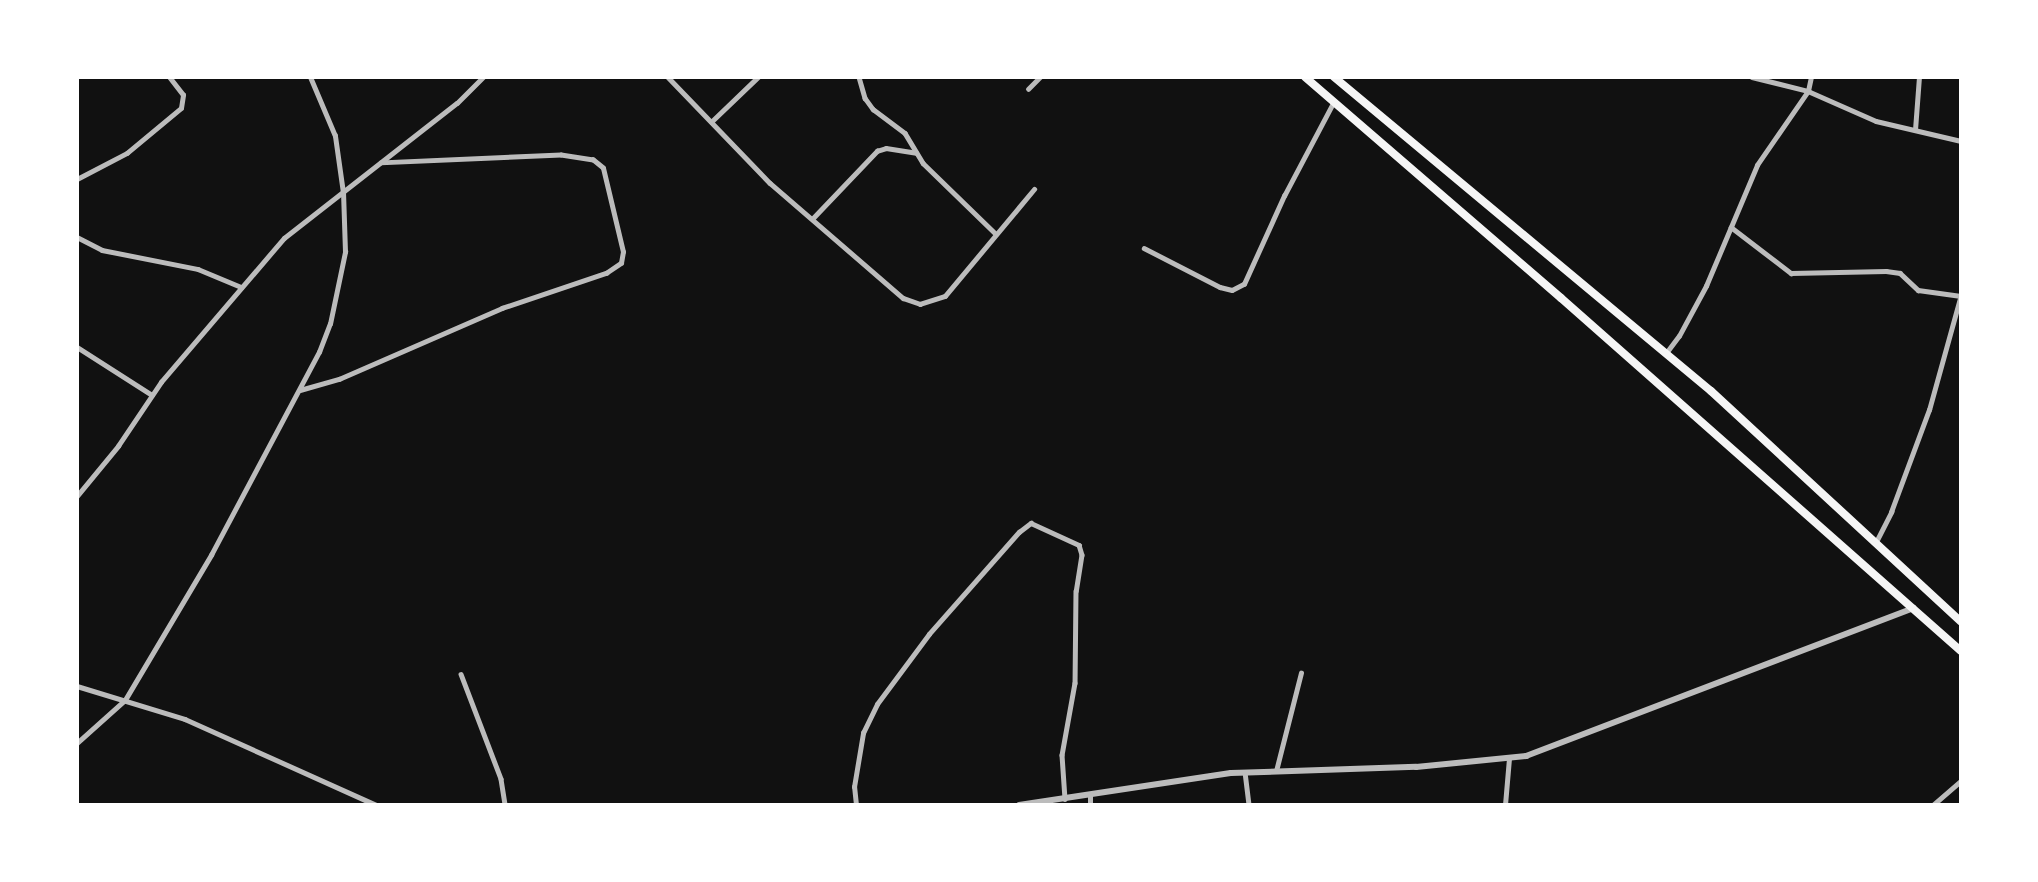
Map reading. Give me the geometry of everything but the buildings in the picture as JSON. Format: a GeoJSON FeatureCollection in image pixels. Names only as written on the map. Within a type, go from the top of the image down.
{"type":"FeatureCollection","features":[{"type":"Feature","properties":{"kind":"highway"},"geometry":{"type":"LineString","coordinates":[[1305,77],[1961,651]]}},
{"type":"Feature","properties":{"kind":"highway"},"geometry":{"type":"LineString","coordinates":[[1334,77],[1345,81],[1666,354],[1961,622]]}},
{"type":"Feature","properties":{"kind":"street"},"geometry":{"type":"LineString","coordinates":[[77,179],[127,153],[181,108],[183,95],[169,77]]}},
{"type":"Feature","properties":{"kind":"street"},"geometry":{"type":"LineString","coordinates":[[77,743],[125,700],[211,555],[299,390],[330,324],[345,252],[343,192],[335,135],[310,77]]}},
{"type":"Feature","properties":{"kind":"street"},"geometry":{"type":"LineString","coordinates":[[77,496],[118,446],[152,395],[284,238],[457,103],[482,77]]}},
{"type":"Feature","properties":{"kind":"street"},"geometry":{"type":"LineString","coordinates":[[668,77],[770,183],[903,298],[920,304],[945,296],[1034,189]]}},
{"type":"Feature","properties":{"kind":"street"},"geometry":{"type":"LineString","coordinates":[[711,122],[758,77]]}},
{"type":"Feature","properties":{"kind":"street"},"geometry":{"type":"LineString","coordinates":[[859,77],[865,99],[873,109],[905,134],[923,163],[995,233]]}},
{"type":"Feature","properties":{"kind":"street"},"geometry":{"type":"LineString","coordinates":[[1028,89],[1040,77]]}},
{"type":"Feature","properties":{"kind":"street"},"geometry":{"type":"LineString","coordinates":[[1752,77],[1808,91],[1876,121],[1961,141]]}},
{"type":"Feature","properties":{"kind":"street"},"geometry":{"type":"LineString","coordinates":[[1666,354],[1706,286],[1757,165],[1808,91],[1811,77]]}},
{"type":"Feature","properties":{"kind":"street"},"geometry":{"type":"LineString","coordinates":[[1915,130],[1919,77]]}},
{"type":"Feature","properties":{"kind":"street"},"geometry":{"type":"LineString","coordinates":[[1144,248],[1220,287],[1233,290],[1244,284],[1284,196],[1334,101]]}},
{"type":"Feature","properties":{"kind":"street"},"geometry":{"type":"LineString","coordinates":[[813,218],[877,151],[886,148],[917,153]]}},
{"type":"Feature","properties":{"kind":"street"},"geometry":{"type":"LineString","coordinates":[[299,390],[339,379],[502,308],[606,273],[621,263],[623,252],[604,168],[593,160],[561,155],[381,163]]}},
{"type":"Feature","properties":{"kind":"street"},"geometry":{"type":"LineString","coordinates":[[1731,227],[1791,273],[1886,271],[1900,274],[1919,290],[1961,295],[1929,410],[1891,512],[1876,542]]}},
{"type":"Feature","properties":{"kind":"street"},"geometry":{"type":"LineString","coordinates":[[77,237],[102,250],[198,269],[241,287]]}},
{"type":"Feature","properties":{"kind":"street"},"geometry":{"type":"LineString","coordinates":[[77,347],[152,395]]}},
{"type":"Feature","properties":{"kind":"street"},"geometry":{"type":"LineString","coordinates":[[856,805],[854,787],[863,733],[877,704],[929,634],[1019,532],[1031,523],[1079,545],[1082,555],[1076,591],[1076,683],[1062,755],[1065,799]]}},
{"type":"Feature","properties":{"kind":"street"},"geometry":{"type":"LineString","coordinates":[[1018,805],[1245,772],[1416,768],[1509,758],[1565,743],[1914,608]]}},
{"type":"Feature","properties":{"kind":"street"},"geometry":{"type":"LineString","coordinates":[[1276,771],[1301,673]]}},
{"type":"Feature","properties":{"kind":"street"},"geometry":{"type":"LineString","coordinates":[[461,674],[501,779],[505,805]]}},
{"type":"Feature","properties":{"kind":"street"},"geometry":{"type":"LineString","coordinates":[[77,685],[185,719],[376,805]]}},
{"type":"Feature","properties":{"kind":"street"},"geometry":{"type":"LineString","coordinates":[[1505,805],[1509,758]]}},
{"type":"Feature","properties":{"kind":"street"},"geometry":{"type":"LineString","coordinates":[[1245,772],[1249,805]]}},
{"type":"Feature","properties":{"kind":"street"},"geometry":{"type":"LineString","coordinates":[[1933,805],[1961,781]]}},
{"type":"Feature","properties":{"kind":"street"},"geometry":{"type":"LineString","coordinates":[[1090,796],[1090,805]]}}]}
